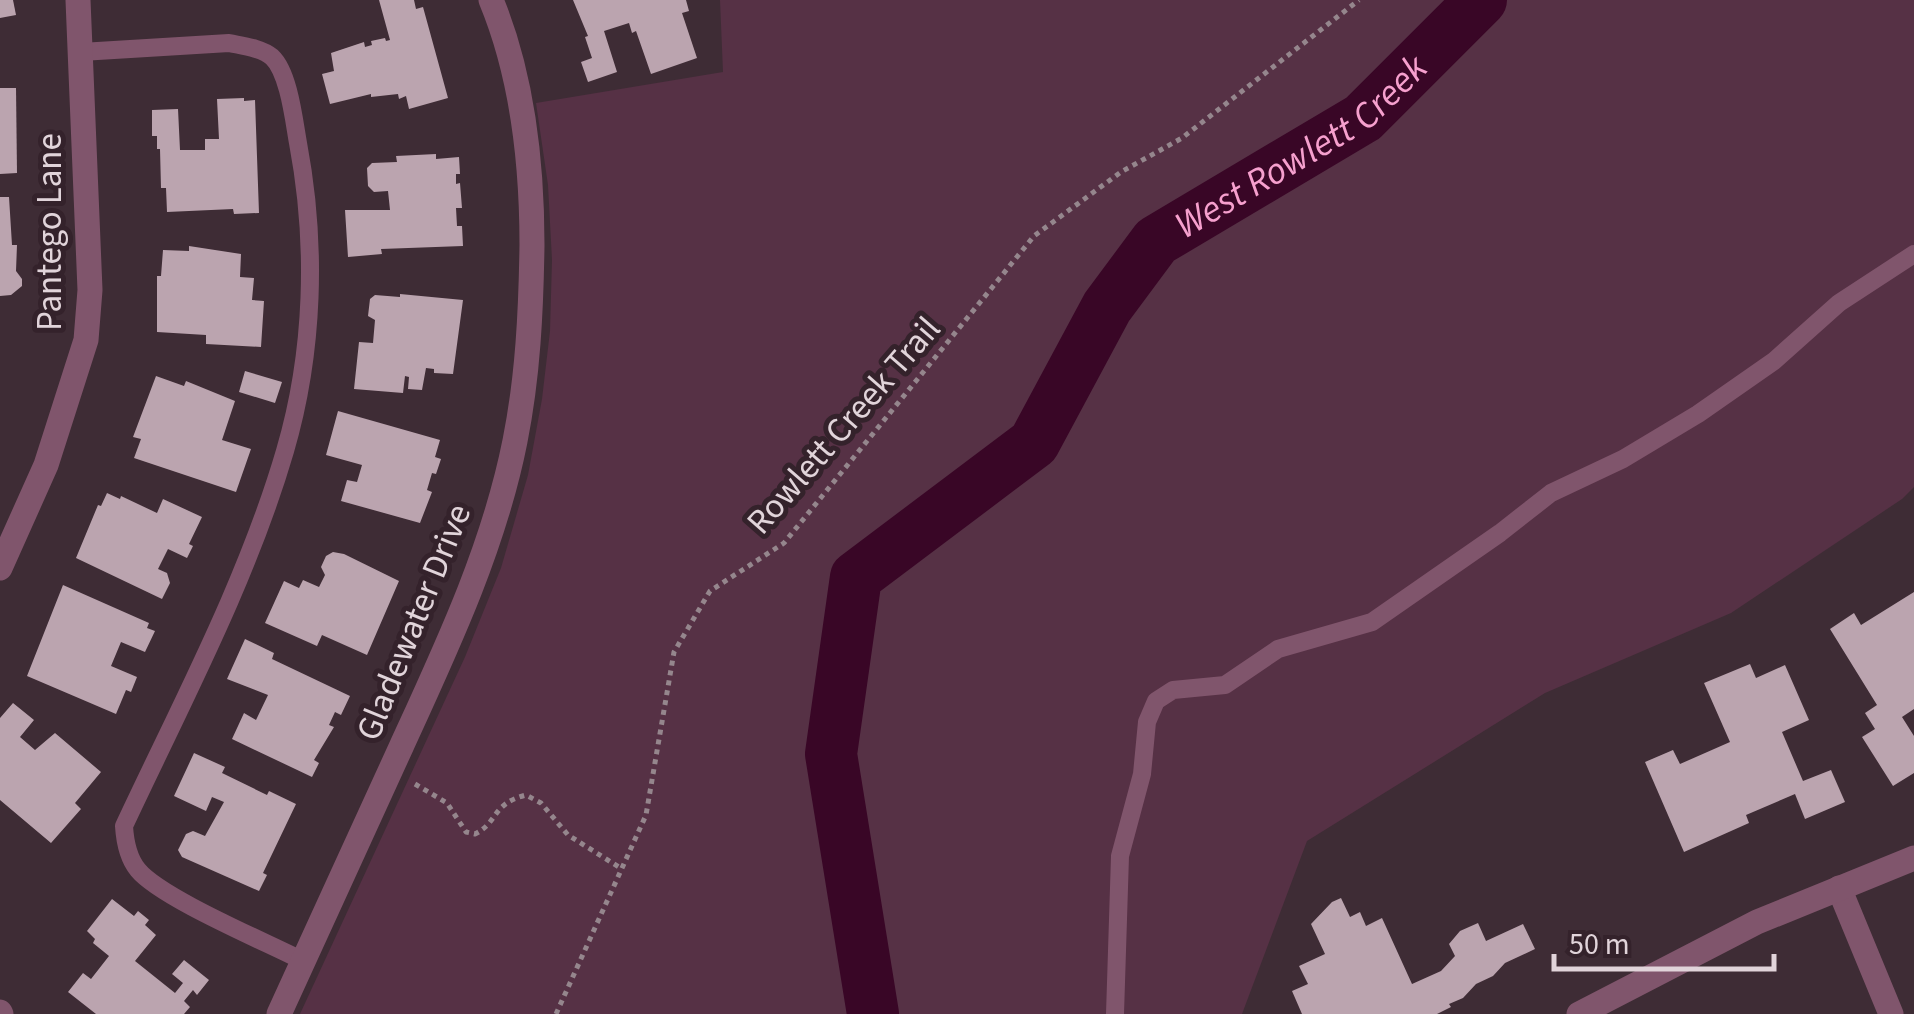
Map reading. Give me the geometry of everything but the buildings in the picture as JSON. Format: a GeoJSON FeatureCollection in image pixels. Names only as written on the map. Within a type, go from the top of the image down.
{"type":"FeatureCollection","features":[{"type":"Feature","properties":{"kind":"street","name":"Pantego Lane"},"geometry":{"type":"LineString","coordinates":[[0,568],[6,536],[46,465],[86,340],[90,290],[78,0]]}},
{"type":"Feature","properties":{"kind":"street","name":"Gladewater Drive"},"geometry":{"type":"LineString","coordinates":[[279,1014],[482,560],[515,442],[531,332],[532,182],[520,101],[503,28],[491,0]]}},
{"type":"Feature","properties":{"kind":"street"},"geometry":{"type":"LineString","coordinates":[[1579,1014],[1756,922],[1914,858]]}},
{"type":"Feature","properties":{"kind":"street"},"geometry":{"type":"LineString","coordinates":[[1839,888],[1891,1014]]}},
{"type":"Feature","properties":{"kind":"lane"},"geometry":{"type":"LineString","coordinates":[[81,52],[230,43],[249,47],[270,55],[280,67],[291,107],[309,212],[310,306],[286,449],[226,606],[124,826],[126,846],[137,870],[158,888],[303,961]]}},
{"type":"Feature","properties":{"kind":"lane"},"geometry":{"type":"LineString","coordinates":[[1115,1014],[1120,856],[1142,774],[1147,722],[1156,701],[1173,690],[1226,684],[1278,649],[1372,622],[1551,493],[1632,454],[1698,414],[1774,360],[1839,303],[1914,254]]}},
{"type":"Feature","properties":{"kind":"path","name":"Rowlett Creek Trail"},"geometry":{"type":"LineString","coordinates":[[556,1014],[646,816],[674,652],[710,591],[784,544],[1034,236],[1120,172],[1182,138],[1359,0]]}},
{"type":"Feature","properties":{"kind":"path"},"geometry":{"type":"LineString","coordinates":[[389,773],[434,793],[447,803],[466,832],[475,834],[488,827],[503,803],[526,795],[541,802],[568,834],[622,870]]}},
{"type":"Feature","properties":{"kind":"shaded area"},"geometry":{"type":"Polygon","coordinates":[[[720,0],[1914,0],[1914,487],[1902,499],[1731,613],[1545,693],[1307,841],[1242,1014],[300,1014],[465,657],[501,568],[528,475],[550,331],[552,260],[548,185],[536,103],[723,72],[720,0]]]}},
{"type":"Feature","properties":{"kind":"waterway","name":"West Rowlett Creek"},"geometry":{"type":"LineString","coordinates":[[873,1014],[831,754],[856,577],[1034,443],[1107,307],[1156,241],[1363,118],[1481,0]]}}]}
